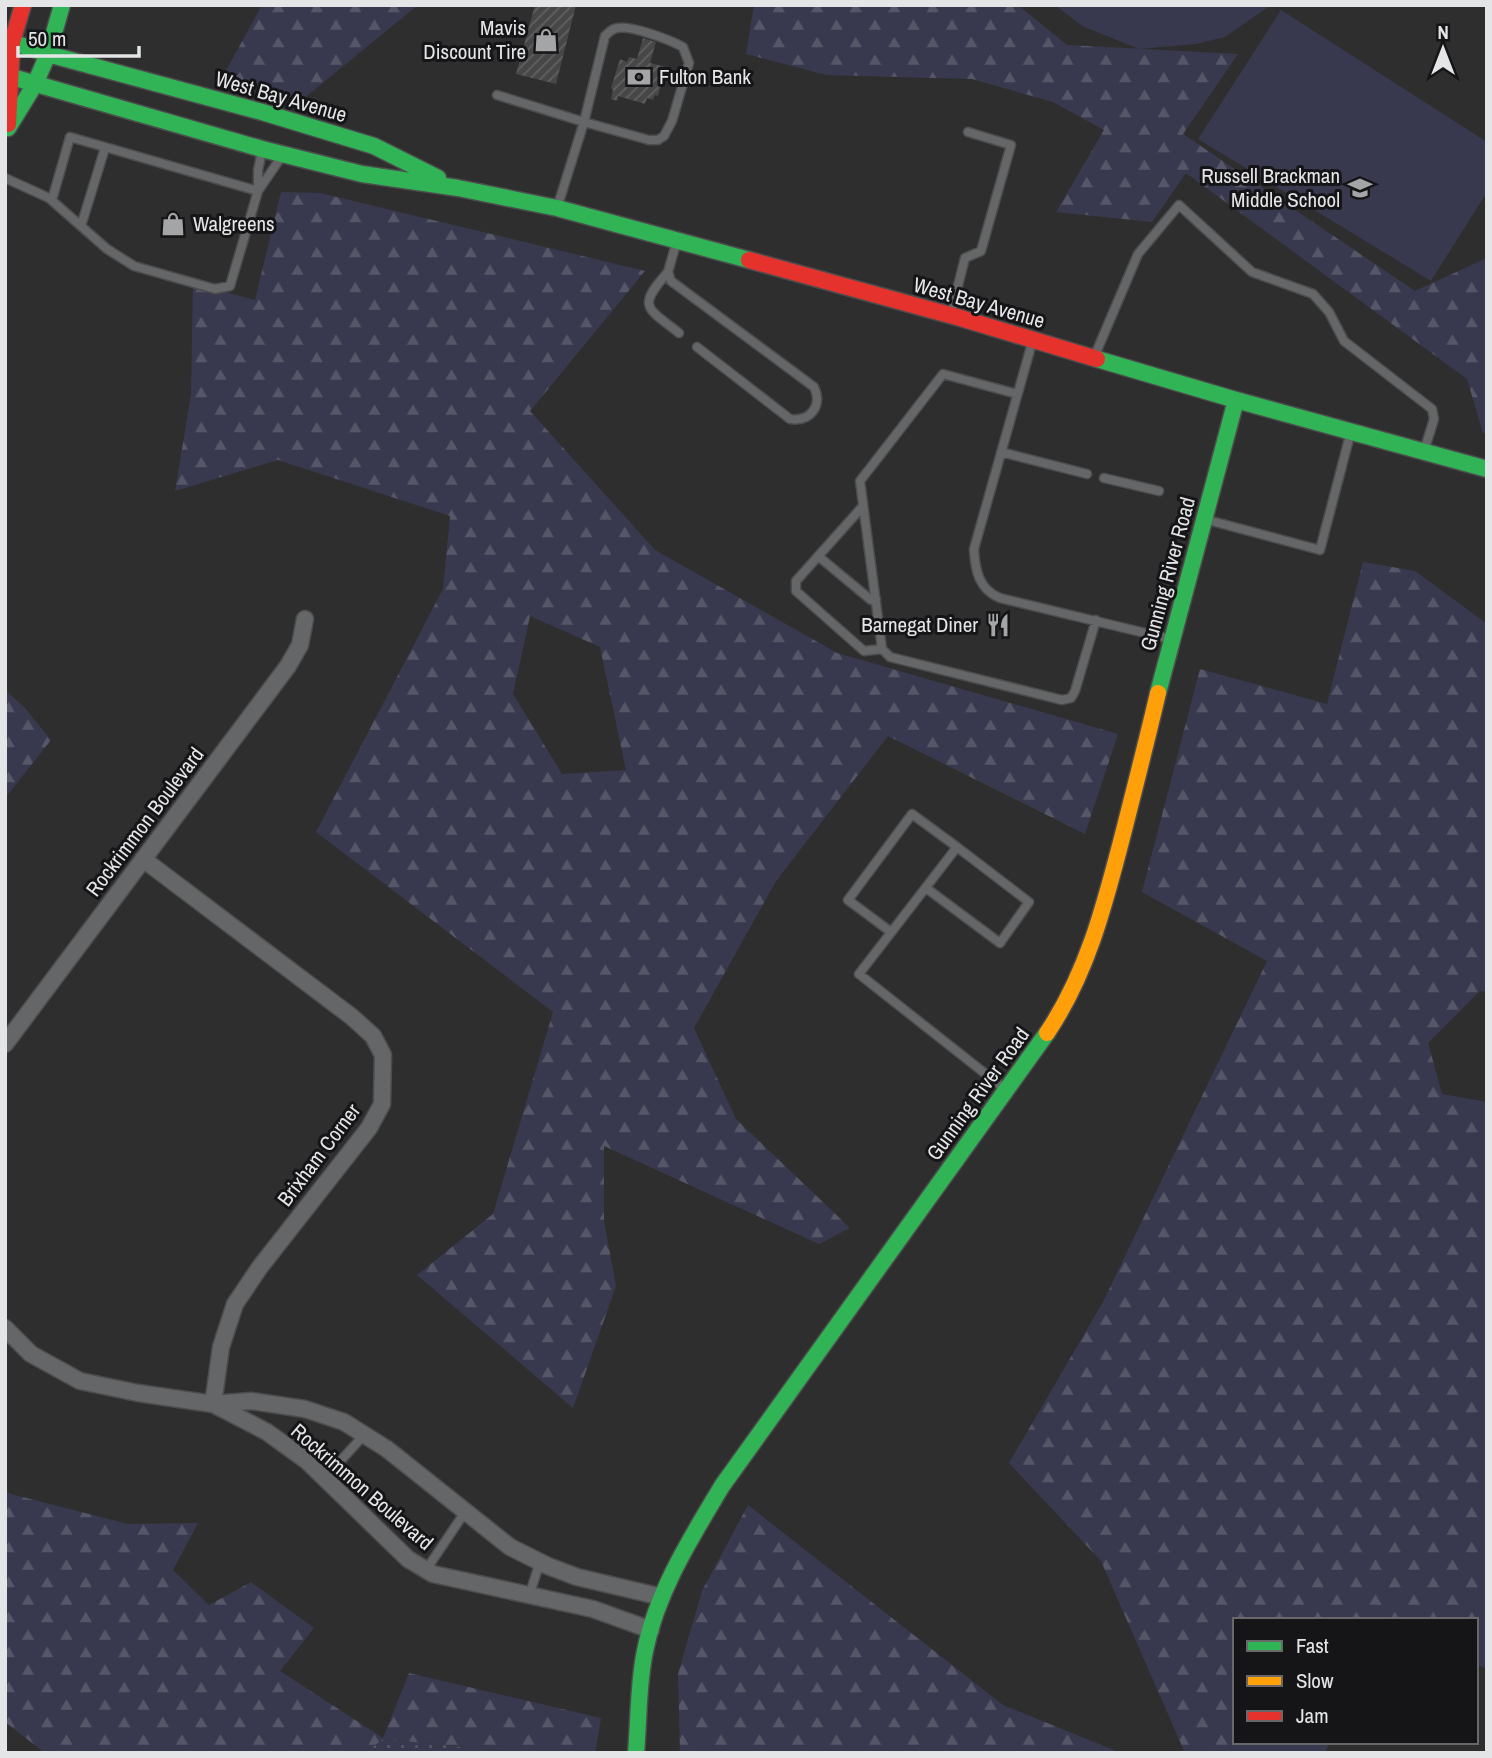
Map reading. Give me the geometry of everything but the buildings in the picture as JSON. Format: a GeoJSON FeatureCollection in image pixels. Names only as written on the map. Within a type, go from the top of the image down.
{"type":"FeatureCollection","features":[{"type":"Feature","properties":{"kind":"main road"},"geometry":{"type":"LineString","coordinates":[[7,132],[9,41],[23,5]]}},
{"type":"Feature","properties":{"kind":"main road"},"geometry":{"type":"LineString","coordinates":[[7,132],[35,84],[48,54],[62,5]]}},
{"type":"Feature","properties":{"kind":"main road","name":"West Bay Avenue"},"geometry":{"type":"LineString","coordinates":[[9,41],[374,146],[458,188]]}},
{"type":"Feature","properties":{"kind":"main road","name":"West Bay Avenue"},"geometry":{"type":"LineString","coordinates":[[8,76],[283,155],[362,174],[458,188],[557,208],[950,316],[1236,400],[1487,469]]}},
{"type":"Feature","properties":{"kind":"main road"},"geometry":{"type":"LineString","coordinates":[[262,149],[285,136],[340,136]]}},
{"type":"Feature","properties":{"kind":"main road","name":"Gunning River Road"},"geometry":{"type":"LineString","coordinates":[[636,1753],[645,1651],[662,1597],[692,1536],[722,1486],[1068,1001],[1093,944],[1236,400]]}},
{"type":"Feature","properties":{"kind":"street","name":"Rockrimmon Boulevard"},"geometry":{"type":"LineString","coordinates":[[5,1044],[288,666],[300,645],[305,619]]}},
{"type":"Feature","properties":{"kind":"street","name":"Brixham Corner"},"geometry":{"type":"LineString","coordinates":[[143,859],[352,1017],[373,1036],[383,1055],[382,1104],[369,1128],[260,1266],[235,1304],[221,1347],[213,1404]]}},
{"type":"Feature","properties":{"kind":"street","name":"Rockrimmon Boulevard"},"geometry":{"type":"LineString","coordinates":[[5,1328],[31,1354],[80,1381],[213,1404],[251,1401],[305,1409],[344,1422],[387,1449],[510,1547],[577,1577],[662,1597]]}},
{"type":"Feature","properties":{"kind":"street","name":"Rockrimmon Boulevard"},"geometry":{"type":"LineString","coordinates":[[213,1404],[267,1432],[307,1461],[408,1559],[433,1574],[468,1584],[593,1609],[651,1630]]}},
{"type":"Feature","properties":{"kind":"lane"},"geometry":{"type":"LineString","coordinates":[[497,95],[584,122],[649,140],[658,140],[664,136],[672,121],[689,63],[688,56],[683,47],[672,41],[624,27],[612,29],[605,36],[584,122],[557,208]]}},
{"type":"Feature","properties":{"kind":"lane"},"geometry":{"type":"LineString","coordinates":[[950,316],[965,258],[981,251],[1011,145],[968,132]]}},
{"type":"Feature","properties":{"kind":"lane"},"geometry":{"type":"LineString","coordinates":[[52,200],[70,137],[258,191]]}},
{"type":"Feature","properties":{"kind":"lane"},"geometry":{"type":"LineString","coordinates":[[81,226],[105,148]]}},
{"type":"Feature","properties":{"kind":"lane"},"geometry":{"type":"LineString","coordinates":[[5,178],[52,200],[107,249],[134,266],[215,289],[230,286],[258,191],[262,149]]}},
{"type":"Feature","properties":{"kind":"lane"},"geometry":{"type":"LineString","coordinates":[[258,191],[283,155]]}},
{"type":"Feature","properties":{"kind":"lane"},"geometry":{"type":"LineString","coordinates":[[1094,358],[1138,254],[1179,205],[1252,272],[1313,294],[1329,312],[1344,341],[1432,409],[1434,419],[1424,452]]}},
{"type":"Feature","properties":{"kind":"lane"},"geometry":{"type":"LineString","coordinates":[[677,241],[668,272],[650,293],[648,302],[651,311],[680,333]]}},
{"type":"Feature","properties":{"kind":"lane"},"geometry":{"type":"LineString","coordinates":[[668,272],[677,287],[814,387],[818,404],[808,417],[799,421],[790,419],[697,347]]}},
{"type":"Feature","properties":{"kind":"lane"},"geometry":{"type":"LineString","coordinates":[[1033,340],[974,549],[974,567],[980,580],[990,594],[1000,598],[1173,639]]}},
{"type":"Feature","properties":{"kind":"lane"},"geometry":{"type":"LineString","coordinates":[[1017,394],[943,374],[860,481],[882,649],[890,657],[1062,700],[1071,698],[1075,691],[1096,620]]}},
{"type":"Feature","properties":{"kind":"lane"},"geometry":{"type":"LineString","coordinates":[[1203,519],[1320,550],[1351,432]]}},
{"type":"Feature","properties":{"kind":"lane"},"geometry":{"type":"LineString","coordinates":[[1001,452],[1087,474]]}},
{"type":"Feature","properties":{"kind":"lane"},"geometry":{"type":"LineString","coordinates":[[1104,478],[1159,491]]}},
{"type":"Feature","properties":{"kind":"lane"},"geometry":{"type":"LineString","coordinates":[[863,506],[796,581],[796,591],[864,651],[882,649]]}},
{"type":"Feature","properties":{"kind":"lane"},"geometry":{"type":"LineString","coordinates":[[818,556],[871,600],[876,599]]}},
{"type":"Feature","properties":{"kind":"lane"},"geometry":{"type":"LineString","coordinates":[[891,932],[848,900],[912,814],[1029,902],[1000,943],[926,888]]}},
{"type":"Feature","properties":{"kind":"lane"},"geometry":{"type":"LineString","coordinates":[[957,847],[859,974],[1006,1090]]}},
{"type":"Feature","properties":{"kind":"lane"},"geometry":{"type":"LineString","coordinates":[[325,1478],[364,1435]]}},
{"type":"Feature","properties":{"kind":"lane"},"geometry":{"type":"LineString","coordinates":[[426,1570],[465,1511]]}},
{"type":"Feature","properties":{"kind":"lane"},"geometry":{"type":"LineString","coordinates":[[529,1596],[540,1562]]}},
{"type":"Feature","properties":{"kind":"green space"},"geometry":{"type":"Polygon","coordinates":[[[262,5],[418,5],[303,99],[223,76],[262,5]]]}},
{"type":"Feature","properties":{"kind":"green space"},"geometry":{"type":"Polygon","coordinates":[[[754,5],[1018,5],[1067,45],[1238,54],[1183,134],[1415,291],[1487,258],[1487,434],[1483,433],[1467,379],[1186,173],[1152,222],[1056,212],[1104,130],[1053,102],[972,79],[827,75],[746,54],[754,5]]]}},
{"type":"Feature","properties":{"kind":"green space"},"geometry":{"type":"Polygon","coordinates":[[[1055,5],[1268,7],[1225,37],[1196,44],[1139,49],[1082,26],[1055,5]]]}},
{"type":"Feature","properties":{"kind":"green space"},"geometry":{"type":"Polygon","coordinates":[[[1281,10],[1487,142],[1487,192],[1431,281],[1198,139],[1281,10]]]}},
{"type":"Feature","properties":{"kind":"green space"},"geometry":{"type":"Polygon","coordinates":[[[281,192],[320,193],[645,271],[530,411],[655,550],[837,653],[1118,734],[1085,834],[888,736],[776,881],[694,1028],[736,1119],[850,1228],[819,1244],[604,1146],[604,1221],[616,1286],[573,1408],[417,1275],[493,1214],[553,1012],[316,832],[443,589],[450,516],[278,460],[175,491],[191,395],[193,283],[255,300],[281,192]],[[530,616],[513,694],[562,774],[626,770],[600,647],[530,616]]]}},
{"type":"Feature","properties":{"kind":"green space"},"geometry":{"type":"Polygon","coordinates":[[[1363,562],[1415,571],[1487,624],[1487,992],[1480,991],[1428,1043],[1442,1094],[1487,1102],[1487,1669],[1478,1665],[1478,1618],[1233,1618],[1233,1744],[1330,1744],[1324,1753],[1185,1753],[1101,1561],[1009,1463],[1103,1302],[1267,961],[1142,892],[1200,669],[1327,704],[1363,562]]]}},
{"type":"Feature","properties":{"kind":"green space"},"geometry":{"type":"Polygon","coordinates":[[[5,690],[24,707],[51,740],[5,798],[5,690]]]}},
{"type":"Feature","properties":{"kind":"green space"},"geometry":{"type":"Polygon","coordinates":[[[5,1490],[11,1494],[128,1524],[198,1523],[173,1570],[209,1605],[251,1582],[314,1628],[280,1671],[383,1738],[409,1673],[601,1718],[595,1753],[524,1753],[383,1739],[365,1753],[45,1753],[5,1722],[5,1490]]]}},
{"type":"Feature","properties":{"kind":"green space"},"geometry":{"type":"Polygon","coordinates":[[[748,1505],[1003,1705],[1121,1753],[680,1753],[678,1674],[702,1591],[748,1505]]]}},
{"type":"Feature","properties":{"kind":"green space"},"geometry":{"type":"Polygon","coordinates":[[[383,1739],[524,1753],[365,1753],[383,1739]]]}},
{"type":"Feature","properties":{"kind":"traffic: fast"},"geometry":{"type":"LineString","coordinates":[[8,128],[35,84],[48,54],[62,5]]}},
{"type":"Feature","properties":{"kind":"traffic: fast"},"geometry":{"type":"LineString","coordinates":[[5,40],[374,146],[438,178]]}},
{"type":"Feature","properties":{"kind":"traffic: fast"},"geometry":{"type":"LineString","coordinates":[[5,75],[262,149],[362,174],[458,188],[557,208],[749,260]]}},
{"type":"Feature","properties":{"kind":"traffic: fast"},"geometry":{"type":"LineString","coordinates":[[1097,359],[1487,469]]}},
{"type":"Feature","properties":{"kind":"traffic: fast"},"geometry":{"type":"LineString","coordinates":[[1158,693],[1236,400]]}},
{"type":"Feature","properties":{"kind":"traffic: fast"},"geometry":{"type":"LineString","coordinates":[[636,1753],[640,1689],[650,1629],[666,1586],[687,1545],[722,1486],[1047,1033]]}},
{"type":"Feature","properties":{"kind":"traffic: slow"},"geometry":{"type":"LineString","coordinates":[[1047,1033],[1074,986],[1094,936],[1158,693]]}},
{"type":"Feature","properties":{"kind":"traffic: jam"},"geometry":{"type":"LineString","coordinates":[[8,124],[12,42],[23,5]]}},
{"type":"Feature","properties":{"kind":"traffic: jam"},"geometry":{"type":"LineString","coordinates":[[749,260],[1097,359]]}},
{"type":"Feature","properties":{"kind":"place","name":"Mavis Discount Tire"},"geometry":{"type":"Point","coordinates":[546,40]}},
{"type":"Feature","properties":{"kind":"place","name":"Fulton Bank"},"geometry":{"type":"Point","coordinates":[639,77]}},
{"type":"Feature","properties":{"kind":"place","name":"Russell Brackman Middle School"},"geometry":{"type":"Point","coordinates":[1360,188]}},
{"type":"Feature","properties":{"kind":"place","name":"Walgreens"},"geometry":{"type":"Point","coordinates":[173,224]}},
{"type":"Feature","properties":{"kind":"place","name":"Barnegat Diner"},"geometry":{"type":"Point","coordinates":[998,625]}}]}
